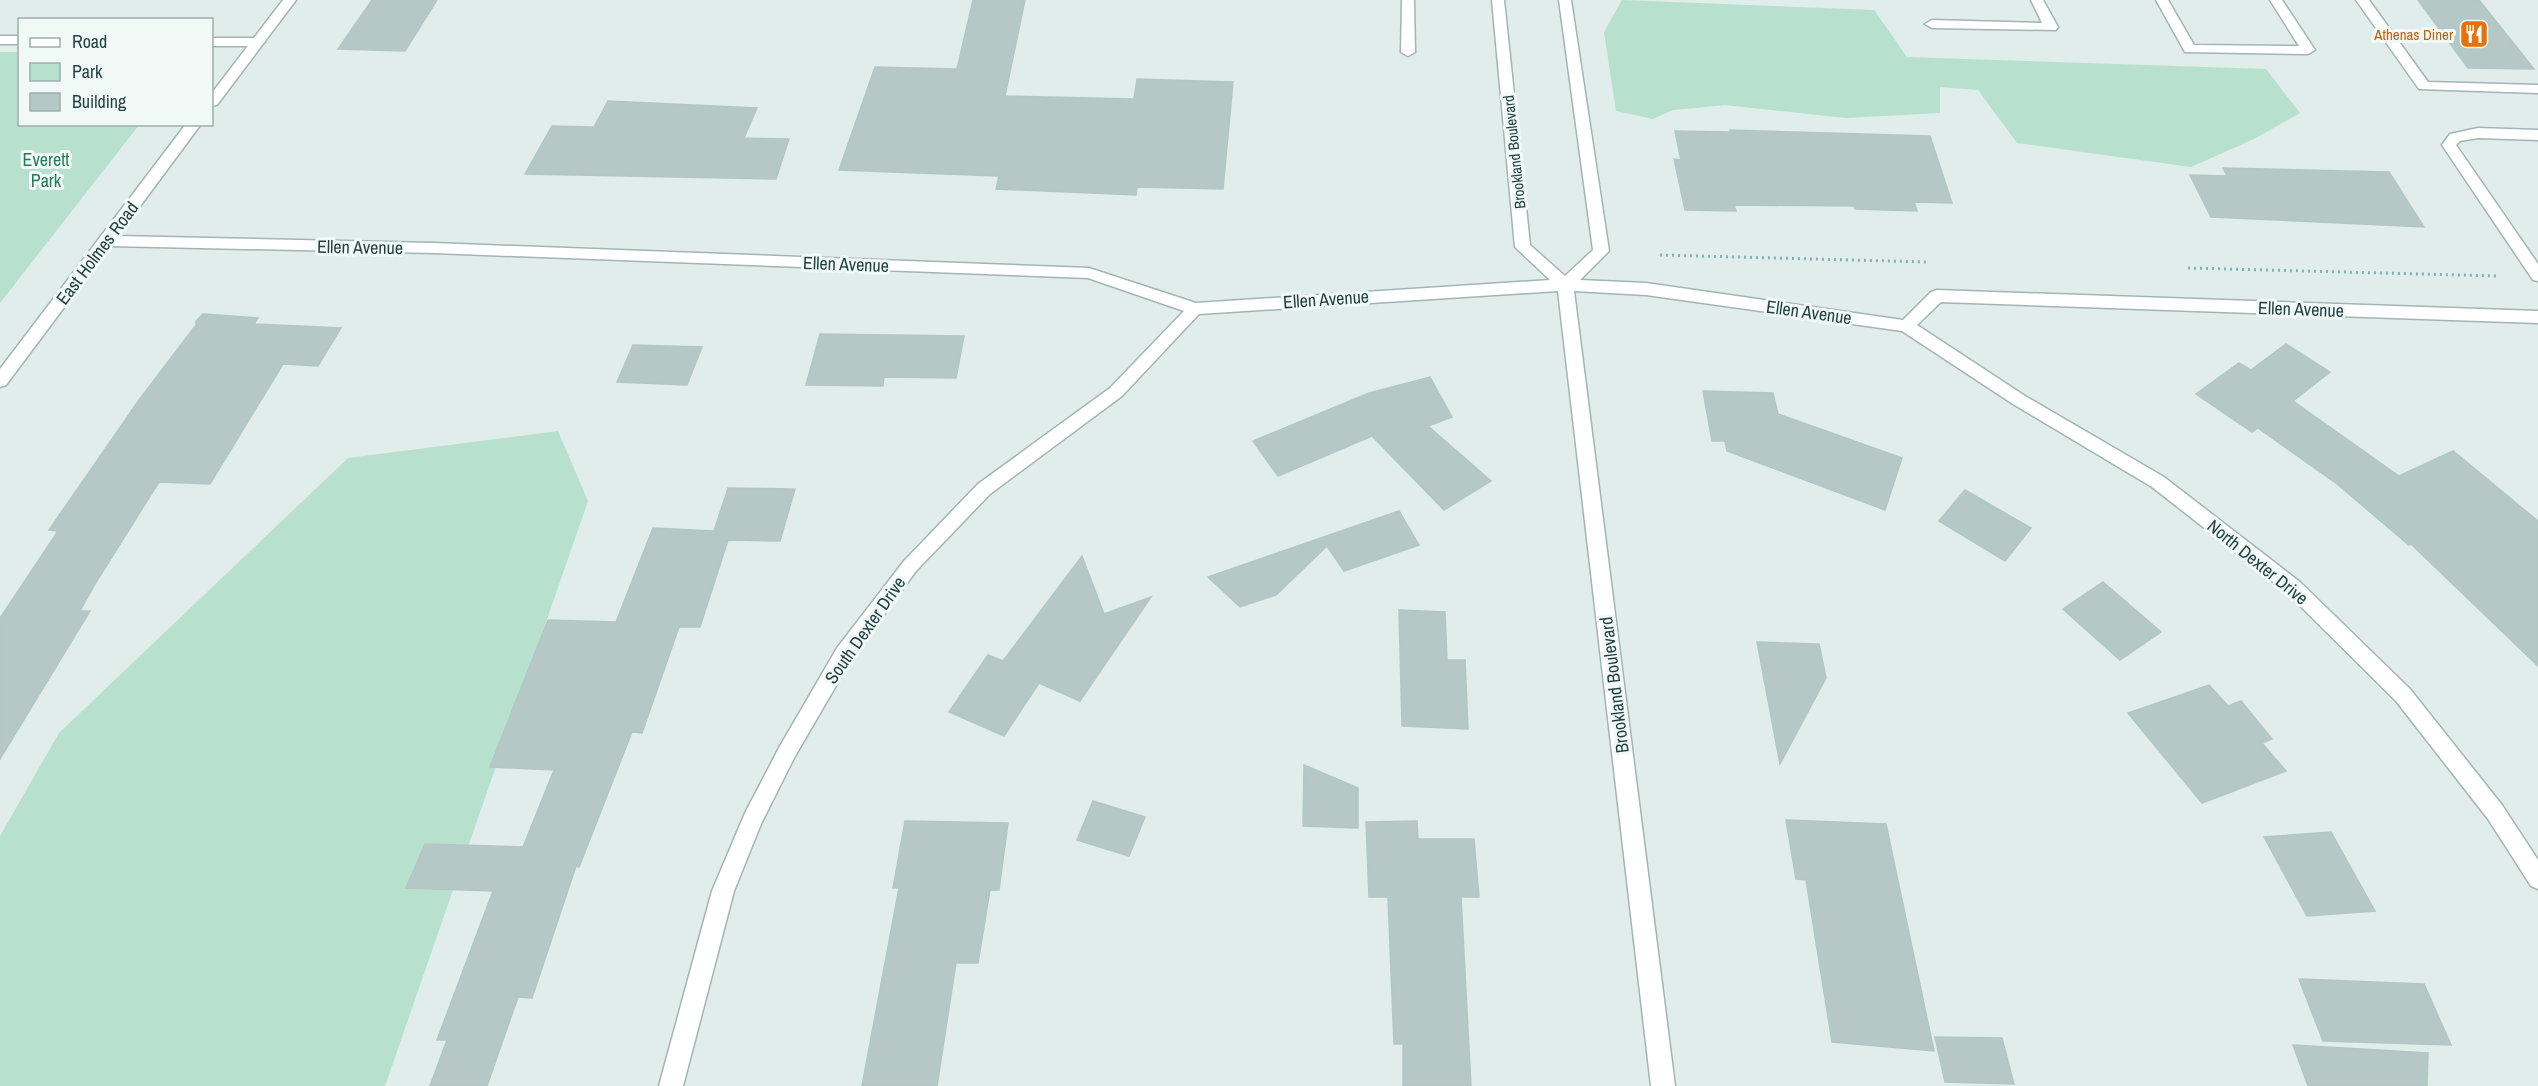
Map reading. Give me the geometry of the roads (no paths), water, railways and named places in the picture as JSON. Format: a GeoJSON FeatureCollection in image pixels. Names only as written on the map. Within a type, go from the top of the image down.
{"type":"FeatureCollection","features":[{"type":"Feature","properties":{"kind":"street"},"geometry":{"type":"LineString","coordinates":[[213,101],[290,0]]}},
{"type":"Feature","properties":{"kind":"street"},"geometry":{"type":"LineString","coordinates":[[1408,0],[1408,52]]}},
{"type":"Feature","properties":{"kind":"street","name":"Brookland Boulevard"},"geometry":{"type":"LineString","coordinates":[[1498,0],[1523,247],[1565,285],[1663,1086]]}},
{"type":"Feature","properties":{"kind":"street"},"geometry":{"type":"LineString","coordinates":[[1565,0],[1601,251],[1565,285]]}},
{"type":"Feature","properties":{"kind":"street"},"geometry":{"type":"LineString","coordinates":[[1932,24],[2051,27],[2037,0]]}},
{"type":"Feature","properties":{"kind":"street"},"geometry":{"type":"LineString","coordinates":[[2162,0],[2190,49],[2308,50],[2276,0]]}},
{"type":"Feature","properties":{"kind":"street"},"geometry":{"type":"LineString","coordinates":[[2362,0],[2424,86],[2538,89]]}},
{"type":"Feature","properties":{"kind":"street"},"geometry":{"type":"LineString","coordinates":[[0,40],[18,40]]}},
{"type":"Feature","properties":{"kind":"street"},"geometry":{"type":"LineString","coordinates":[[213,42],[258,42]]}},
{"type":"Feature","properties":{"kind":"street","name":"East Holmes Road"},"geometry":{"type":"LineString","coordinates":[[0,381],[192,126]]}},
{"type":"Feature","properties":{"kind":"street"},"geometry":{"type":"LineString","coordinates":[[2538,135],[2478,133],[2455,136],[2449,145],[2538,276]]}},
{"type":"Feature","properties":{"kind":"street","name":"Ellen Avenue"},"geometry":{"type":"LineString","coordinates":[[105,241],[434,248],[1089,273],[1194,309],[1476,288],[1565,285],[1646,290],[1906,326],[1937,296],[2538,317]]}},
{"type":"Feature","properties":{"kind":"street","name":"South Dexter Drive"},"geometry":{"type":"LineString","coordinates":[[671,1086],[723,891],[752,820],[787,752],[844,654],[910,566],[984,489],[1116,392],[1194,309]]}},
{"type":"Feature","properties":{"kind":"street","name":"North Dexter Drive"},"geometry":{"type":"LineString","coordinates":[[1906,326],[2019,400],[2158,482],[2293,587],[2403,695],[2495,812],[2538,879]]}},
{"type":"Feature","properties":{"kind":"place","name":"Athenas Diner"},"geometry":{"type":"Point","coordinates":[2474,34]}},
{"type":"Feature","properties":{"kind":"park label","name":"Everett Park"},"geometry":{"type":"Point","coordinates":[46,169]}}]}
